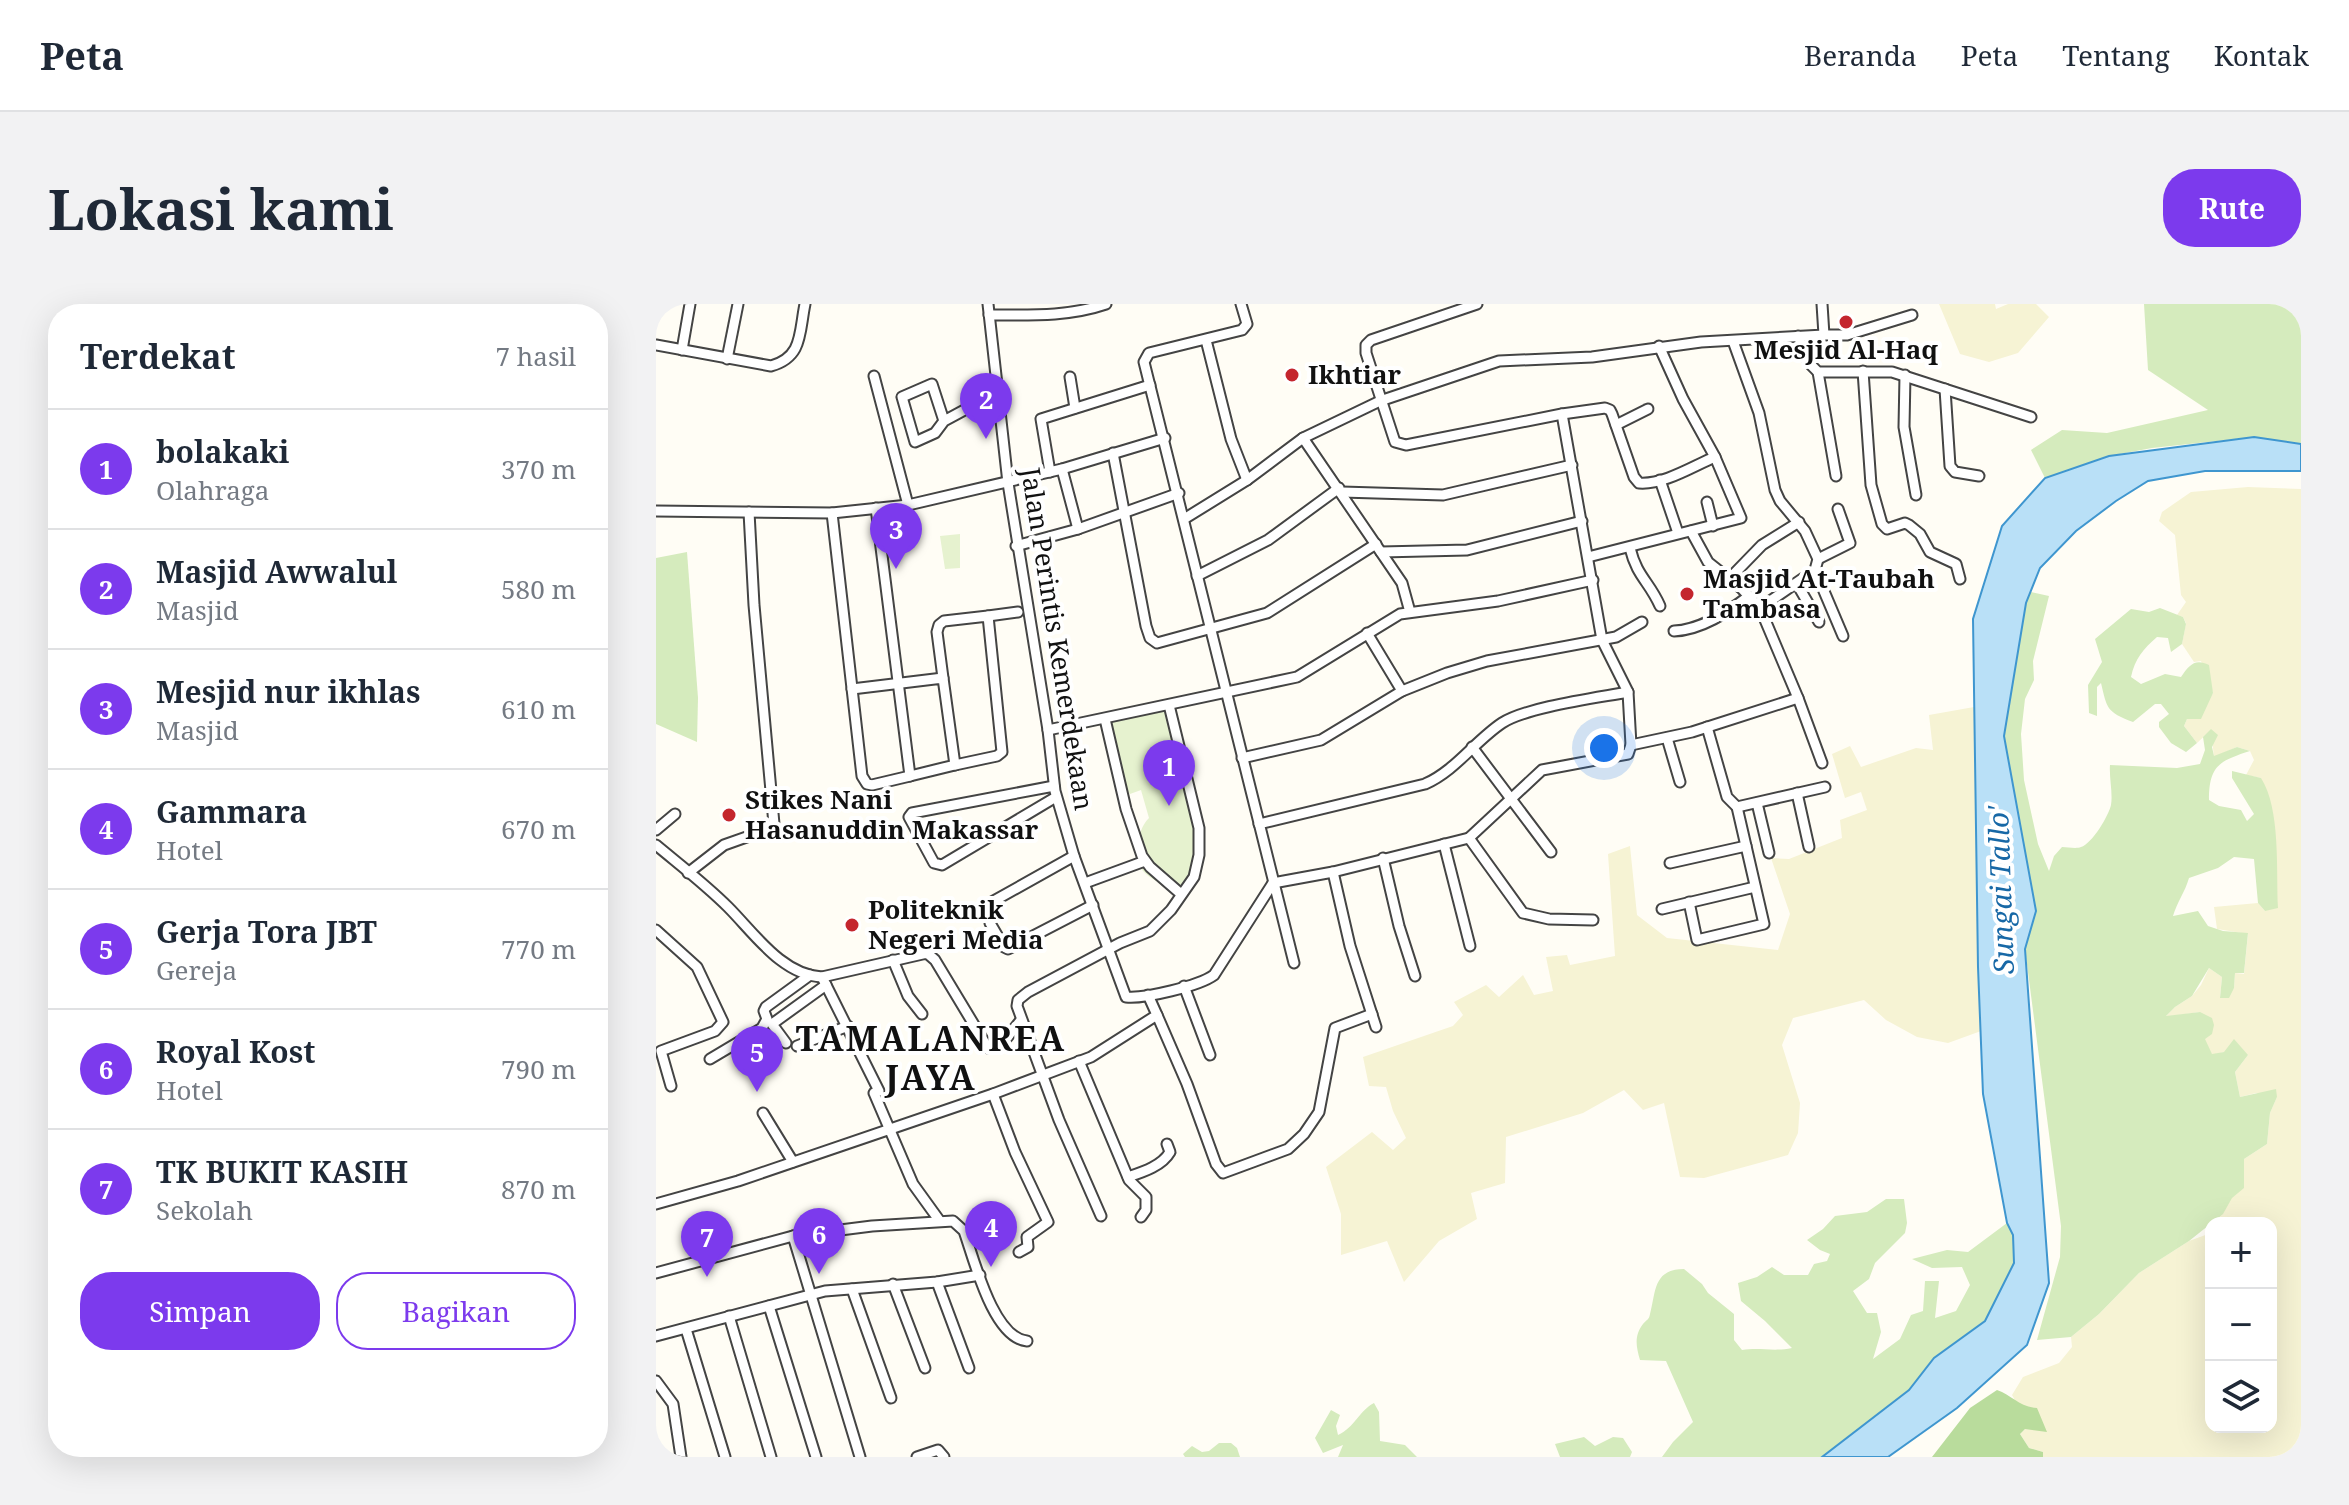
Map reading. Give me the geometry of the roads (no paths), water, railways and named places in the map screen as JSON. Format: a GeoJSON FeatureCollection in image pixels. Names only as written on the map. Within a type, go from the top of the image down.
{"type":"FeatureCollection","features":[{"type":"Feature","properties":{"kind":"street"},"geometry":{"type":"LineString","coordinates":[[682,350],[690,304]]}},
{"type":"Feature","properties":{"kind":"street"},"geometry":{"type":"LineString","coordinates":[[727,359],[738,304]]}},
{"type":"Feature","properties":{"kind":"street"},"geometry":{"type":"LineString","coordinates":[[656,345],[771,366],[788,360],[794,354],[805,304]]}},
{"type":"Feature","properties":{"kind":"street","name":"Jalan Perintis Kemerdekaan"},"geometry":{"type":"LineString","coordinates":[[988,304],[1016,546],[1048,730],[1055,791],[1074,856],[1126,997],[1148,995]]}},
{"type":"Feature","properties":{"kind":"street"},"geometry":{"type":"LineString","coordinates":[[989,315],[1054,314],[1106,304]]}},
{"type":"Feature","properties":{"kind":"street"},"geometry":{"type":"LineString","coordinates":[[1242,304],[1246,326],[1206,340],[1149,353],[1144,362],[1294,963]]}},
{"type":"Feature","properties":{"kind":"street"},"geometry":{"type":"LineString","coordinates":[[1477,304],[1371,340],[1366,345],[1380,401],[1392,436],[1400,445],[1605,408],[1610,410],[1637,481],[1642,484],[1660,480],[1715,457]]}},
{"type":"Feature","properties":{"kind":"street"},"geometry":{"type":"LineString","coordinates":[[1822,304],[1824,335]]}},
{"type":"Feature","properties":{"kind":"street"},"geometry":{"type":"LineString","coordinates":[[1184,519],[1247,480],[1303,438],[1380,401],[1487,364],[1507,359],[1595,357],[1659,346],[1847,335],[1912,315]]}},
{"type":"Feature","properties":{"kind":"street"},"geometry":{"type":"LineString","coordinates":[[1798,336],[1809,363],[1818,372],[1836,476]]}},
{"type":"Feature","properties":{"kind":"street"},"geometry":{"type":"LineString","coordinates":[[1206,340],[1231,439],[1247,480]]}},
{"type":"Feature","properties":{"kind":"street"},"geometry":{"type":"LineString","coordinates":[[1733,341],[1759,413],[1775,490],[1780,501],[1799,522],[1818,559],[1815,570],[1760,608]]}},
{"type":"Feature","properties":{"kind":"street"},"geometry":{"type":"LineString","coordinates":[[1588,557],[1741,518],[1715,457],[1683,399],[1659,346]]}},
{"type":"Feature","properties":{"kind":"street"},"geometry":{"type":"LineString","coordinates":[[1818,372],[1863,371],[1905,375],[2031,417]]}},
{"type":"Feature","properties":{"kind":"street"},"geometry":{"type":"LineString","coordinates":[[1863,371],[1871,485],[1882,524],[1887,529],[1909,525],[1920,534],[1930,552],[1956,564],[1960,579]]}},
{"type":"Feature","properties":{"kind":"street"},"geometry":{"type":"LineString","coordinates":[[1905,375],[1903,419],[1906,451],[1916,495]]}},
{"type":"Feature","properties":{"kind":"street"},"geometry":{"type":"LineString","coordinates":[[874,376],[908,505]]}},
{"type":"Feature","properties":{"kind":"street"},"geometry":{"type":"LineString","coordinates":[[1070,377],[1075,408]]}},
{"type":"Feature","properties":{"kind":"street"},"geometry":{"type":"LineString","coordinates":[[944,421],[932,384],[902,397],[915,442],[938,431],[944,421],[970,407],[998,405]]}},
{"type":"Feature","properties":{"kind":"street"},"geometry":{"type":"LineString","coordinates":[[1050,472],[1040,422],[1048,416],[1150,385]]}},
{"type":"Feature","properties":{"kind":"street"},"geometry":{"type":"LineString","coordinates":[[1945,389],[1950,466],[1955,472],[1979,476]]}},
{"type":"Feature","properties":{"kind":"street"},"geometry":{"type":"LineString","coordinates":[[1616,425],[1648,409]]}},
{"type":"Feature","properties":{"kind":"street"},"geometry":{"type":"LineString","coordinates":[[1372,1014],[1335,1028],[1319,1112],[1298,1141],[1281,1152],[1223,1173],[1216,1164],[1187,1084],[1148,995],[1214,975],[1273,883],[1333,872],[1469,838],[1542,770],[1562,764],[1626,756],[1630,748],[1628,692],[1602,640],[1562,414]]}},
{"type":"Feature","properties":{"kind":"street"},"geometry":{"type":"LineString","coordinates":[[656,511],[832,513],[908,505],[1062,469],[1165,438]]}},
{"type":"Feature","properties":{"kind":"street"},"geometry":{"type":"LineString","coordinates":[[1303,438],[1402,583],[1410,612]]}},
{"type":"Feature","properties":{"kind":"street"},"geometry":{"type":"LineString","coordinates":[[1113,453],[1150,638],[1162,644],[1267,613],[1379,548],[1467,550],[1582,521]]}},
{"type":"Feature","properties":{"kind":"street"},"geometry":{"type":"LineString","coordinates":[[1197,576],[1268,540],[1340,490],[1443,495],[1572,465]]}},
{"type":"Feature","properties":{"kind":"street"},"geometry":{"type":"LineString","coordinates":[[1062,469],[1078,529]]}},
{"type":"Feature","properties":{"kind":"street"},"geometry":{"type":"LineString","coordinates":[[1660,480],[1678,533]]}},
{"type":"Feature","properties":{"kind":"street"},"geometry":{"type":"LineString","coordinates":[[1016,546],[1078,529],[1179,493]]}},
{"type":"Feature","properties":{"kind":"street"},"geometry":{"type":"LineString","coordinates":[[1707,502],[1713,526]]}},
{"type":"Feature","properties":{"kind":"street"},"geometry":{"type":"LineString","coordinates":[[876,508],[910,776]]}},
{"type":"Feature","properties":{"kind":"street"},"geometry":{"type":"LineString","coordinates":[[1818,559],[1850,543],[1838,509]]}},
{"type":"Feature","properties":{"kind":"street"},"geometry":{"type":"LineString","coordinates":[[688,873],[724,845],[772,828],[774,819],[754,605],[749,512]]}},
{"type":"Feature","properties":{"kind":"street"},"geometry":{"type":"LineString","coordinates":[[832,513],[852,689],[867,784],[997,756],[1002,752],[988,616]]}},
{"type":"Feature","properties":{"kind":"street"},"geometry":{"type":"LineString","coordinates":[[1729,579],[1762,545],[1799,522]]}},
{"type":"Feature","properties":{"kind":"street"},"geometry":{"type":"LineString","coordinates":[[1691,531],[1708,562],[1760,608],[1822,763]]}},
{"type":"Feature","properties":{"kind":"street"},"geometry":{"type":"LineString","coordinates":[[1630,548],[1637,573],[1651,587],[1660,606]]}},
{"type":"Feature","properties":{"kind":"street"},"geometry":{"type":"LineString","coordinates":[[1815,570],[1843,636]]}},
{"type":"Feature","properties":{"kind":"street"},"geometry":{"type":"LineString","coordinates":[[1048,730],[1297,677],[1394,616],[1478,604],[1593,580]]}},
{"type":"Feature","properties":{"kind":"street"},"geometry":{"type":"LineString","coordinates":[[1797,584],[1819,622]]}},
{"type":"Feature","properties":{"kind":"street"},"geometry":{"type":"LineString","coordinates":[[1674,631],[1689,630],[1708,622],[1749,596]]}},
{"type":"Feature","properties":{"kind":"street"},"geometry":{"type":"LineString","coordinates":[[955,765],[937,632],[939,625],[944,621],[1018,612]]}},
{"type":"Feature","properties":{"kind":"street"},"geometry":{"type":"LineString","coordinates":[[1242,758],[1321,740],[1402,691],[1487,661],[1616,637],[1642,622]]}},
{"type":"Feature","properties":{"kind":"street"},"geometry":{"type":"LineString","coordinates":[[1367,633],[1402,691]]}},
{"type":"Feature","properties":{"kind":"street"},"geometry":{"type":"LineString","coordinates":[[852,689],[943,678]]}},
{"type":"Feature","properties":{"kind":"street"},"geometry":{"type":"LineString","coordinates":[[1259,824],[1425,784],[1447,771],[1502,723],[1525,713],[1628,692]]}},
{"type":"Feature","properties":{"kind":"street"},"geometry":{"type":"LineString","coordinates":[[1630,748],[1798,698]]}},
{"type":"Feature","properties":{"kind":"street"},"geometry":{"type":"LineString","coordinates":[[1101,1216],[1042,1076],[1017,1006],[1021,996],[1150,931],[1171,910],[1194,877],[1199,855],[1199,828],[1169,705]]}},
{"type":"Feature","properties":{"kind":"street"},"geometry":{"type":"LineString","coordinates":[[1105,719],[1126,809],[1145,861],[1181,894]]}},
{"type":"Feature","properties":{"kind":"street"},"geometry":{"type":"LineString","coordinates":[[1689,902],[1697,940],[1764,924],[1737,807],[1727,797],[1707,727]]}},
{"type":"Feature","properties":{"kind":"street"},"geometry":{"type":"LineString","coordinates":[[1667,738],[1680,782]]}},
{"type":"Feature","properties":{"kind":"street"},"geometry":{"type":"LineString","coordinates":[[1472,747],[1551,852]]}},
{"type":"Feature","properties":{"kind":"street"},"geometry":{"type":"LineString","coordinates":[[1737,807],[1825,787]]}},
{"type":"Feature","properties":{"kind":"street"},"geometry":{"type":"LineString","coordinates":[[1055,791],[942,865],[934,863],[909,817],[912,813],[1055,791]]}},
{"type":"Feature","properties":{"kind":"street"},"geometry":{"type":"LineString","coordinates":[[1797,793],[1809,847]]}},
{"type":"Feature","properties":{"kind":"street"},"geometry":{"type":"LineString","coordinates":[[1757,803],[1769,853]]}},
{"type":"Feature","properties":{"kind":"street"},"geometry":{"type":"LineString","coordinates":[[656,830],[675,814]]}},
{"type":"Feature","properties":{"kind":"street"},"geometry":{"type":"LineString","coordinates":[[1469,838],[1523,913],[1549,919],[1593,920]]}},
{"type":"Feature","properties":{"kind":"street"},"geometry":{"type":"LineString","coordinates":[[1444,844],[1470,946]]}},
{"type":"Feature","properties":{"kind":"street"},"geometry":{"type":"LineString","coordinates":[[656,845],[727,906],[776,956],[824,981],[879,1091],[874,1093],[915,1187],[939,1220]]}},
{"type":"Feature","properties":{"kind":"street"},"geometry":{"type":"LineString","coordinates":[[1670,863],[1746,846]]}},
{"type":"Feature","properties":{"kind":"street"},"geometry":{"type":"LineString","coordinates":[[974,912],[1074,856]]}},
{"type":"Feature","properties":{"kind":"street"},"geometry":{"type":"LineString","coordinates":[[1383,858],[1415,976]]}},
{"type":"Feature","properties":{"kind":"street"},"geometry":{"type":"LineString","coordinates":[[1085,883],[1145,861]]}},
{"type":"Feature","properties":{"kind":"street"},"geometry":{"type":"LineString","coordinates":[[1333,872],[1350,946],[1376,1027]]}},
{"type":"Feature","properties":{"kind":"street"},"geometry":{"type":"LineString","coordinates":[[1662,909],[1755,887]]}},
{"type":"Feature","properties":{"kind":"street"},"geometry":{"type":"LineString","coordinates":[[990,913],[990,923],[1002,945],[1008,949],[1093,905]]}},
{"type":"Feature","properties":{"kind":"street"},"geometry":{"type":"LineString","coordinates":[[656,930],[691,959],[708,987],[723,1022],[715,1031],[661,1051],[671,1086]]}},
{"type":"Feature","properties":{"kind":"street"},"geometry":{"type":"LineString","coordinates":[[786,1043],[772,1024],[824,981],[922,953],[931,956],[991,1049],[1001,1044],[1021,1020]]}},
{"type":"Feature","properties":{"kind":"street"},"geometry":{"type":"LineString","coordinates":[[893,960],[908,996],[922,1014]]}},
{"type":"Feature","properties":{"kind":"street"},"geometry":{"type":"LineString","coordinates":[[710,1059],[764,1026],[766,1007],[810,975]]}},
{"type":"Feature","properties":{"kind":"street"},"geometry":{"type":"LineString","coordinates":[[1184,986],[1210,1055]]}},
{"type":"Feature","properties":{"kind":"street"},"geometry":{"type":"LineString","coordinates":[[656,1204],[891,1130],[1042,1076],[1091,1057],[1157,1015]]}},
{"type":"Feature","properties":{"kind":"street"},"geometry":{"type":"LineString","coordinates":[[797,1046],[848,1026]]}},
{"type":"Feature","properties":{"kind":"street"},"geometry":{"type":"LineString","coordinates":[[1079,1061],[1128,1177],[1146,1197],[1146,1210],[1141,1217]]}},
{"type":"Feature","properties":{"kind":"street"},"geometry":{"type":"LineString","coordinates":[[993,1094],[1015,1152],[1047,1219],[1047,1224],[1027,1237],[1028,1247],[1019,1252]]}},
{"type":"Feature","properties":{"kind":"street"},"geometry":{"type":"LineString","coordinates":[[763,1113],[793,1162]]}},
{"type":"Feature","properties":{"kind":"street"},"geometry":{"type":"LineString","coordinates":[[1128,1177],[1167,1158],[1170,1152],[1167,1144]]}},
{"type":"Feature","properties":{"kind":"street"},"geometry":{"type":"LineString","coordinates":[[656,1273],[793,1236],[953,1221],[962,1226],[1000,1322],[1013,1337],[1027,1341]]}},
{"type":"Feature","properties":{"kind":"street"},"geometry":{"type":"LineString","coordinates":[[793,1236],[860,1457]]}},
{"type":"Feature","properties":{"kind":"street"},"geometry":{"type":"LineString","coordinates":[[656,1336],[825,1291],[937,1282],[980,1275]]}},
{"type":"Feature","properties":{"kind":"street"},"geometry":{"type":"LineString","coordinates":[[937,1282],[969,1368]]}},
{"type":"Feature","properties":{"kind":"street"},"geometry":{"type":"LineString","coordinates":[[893,1284],[925,1368]]}},
{"type":"Feature","properties":{"kind":"street"},"geometry":{"type":"LineString","coordinates":[[852,1289],[891,1398]]}},
{"type":"Feature","properties":{"kind":"street"},"geometry":{"type":"LineString","coordinates":[[769,1306],[816,1457]]}},
{"type":"Feature","properties":{"kind":"street"},"geometry":{"type":"LineString","coordinates":[[729,1316],[771,1457]]}},
{"type":"Feature","properties":{"kind":"street"},"geometry":{"type":"LineString","coordinates":[[686,1329],[725,1457]]}},
{"type":"Feature","properties":{"kind":"street"},"geometry":{"type":"LineString","coordinates":[[656,1381],[673,1404],[681,1457]]}},
{"type":"Feature","properties":{"kind":"street"},"geometry":{"type":"LineString","coordinates":[[917,1457],[938,1450],[944,1457]]}},
{"type":"Feature","properties":{"kind":"water","name":"Sungai Tallo'"},"geometry":{"type":"Polygon","coordinates":[[[2254,437],[2301,444],[2301,471],[2205,471],[2148,481],[2076,531],[2040,568],[2026,603],[2004,736],[2036,911],[2025,949],[2049,1283],[2027,1345],[1957,1408],[1888,1457],[1822,1457],[1909,1390],[1934,1358],[1985,1321],[2014,1263],[2013,1235],[2007,1223],[1983,1094],[1978,967],[1973,619],[2002,526],[2045,478],[2109,456],[2254,437]]]}},
{"type":"Feature","properties":{"kind":"place","name":"Mesjid Al-Haq"},"geometry":{"type":"Point","coordinates":[1846,322]}},
{"type":"Feature","properties":{"kind":"place","name":"Ikhtiar"},"geometry":{"type":"Point","coordinates":[1292,375]}},
{"type":"Feature","properties":{"kind":"place","name":"Masjid Awwalul"},"geometry":{"type":"Point","coordinates":[986,439]}},
{"type":"Feature","properties":{"kind":"place","name":"Mesjid nur ikhlas"},"geometry":{"type":"Point","coordinates":[896,569]}},
{"type":"Feature","properties":{"kind":"place","name":"Masjid At-Taubah Tambasa"},"geometry":{"type":"Point","coordinates":[1687,594]}},
{"type":"Feature","properties":{"kind":"place","name":"bolakaki"},"geometry":{"type":"Point","coordinates":[1169,806]}},
{"type":"Feature","properties":{"kind":"place","name":"Stikes Nani Hasanuddin Makassar"},"geometry":{"type":"Point","coordinates":[729,815]}},
{"type":"Feature","properties":{"kind":"place","name":"Politeknik Negeri Media"},"geometry":{"type":"Point","coordinates":[852,925]}},
{"type":"Feature","properties":{"kind":"place","name":"Gerja Tora JBT"},"geometry":{"type":"Point","coordinates":[757,1092]}},
{"type":"Feature","properties":{"kind":"place","name":"Gammara"},"geometry":{"type":"Point","coordinates":[991,1267]}},
{"type":"Feature","properties":{"kind":"place","name":"Royal Kost"},"geometry":{"type":"Point","coordinates":[819,1274]}},
{"type":"Feature","properties":{"kind":"place","name":"TK BUKIT KASIH"},"geometry":{"type":"Point","coordinates":[707,1277]}},
{"type":"Feature","properties":{"kind":"district","name":"TAMALANREA JAYA"},"geometry":{"type":"Point","coordinates":[931,1058]}}]}
